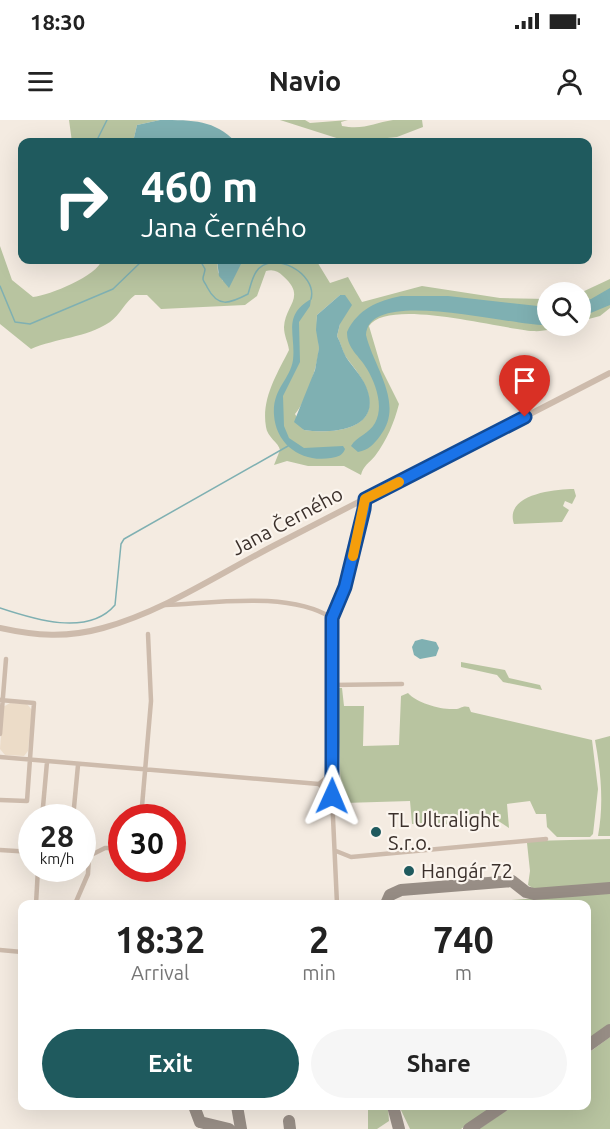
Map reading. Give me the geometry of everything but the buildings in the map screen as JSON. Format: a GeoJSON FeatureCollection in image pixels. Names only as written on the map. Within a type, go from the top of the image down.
{"type":"FeatureCollection","features":[{"type":"Feature","properties":{"kind":"street","name":"Jana Černého"},"geometry":{"type":"LineString","coordinates":[[0,628],[40,636],[71,634],[117,624],[159,605],[610,374]]}},
{"type":"Feature","properties":{"kind":"street"},"geometry":{"type":"LineString","coordinates":[[337,900],[332,796],[332,618],[345,587],[365,499]]}},
{"type":"Feature","properties":{"kind":"street"},"geometry":{"type":"LineString","coordinates":[[159,605],[254,601],[318,609],[332,618]]}},
{"type":"Feature","properties":{"kind":"street"},"geometry":{"type":"LineString","coordinates":[[142,804],[151,701],[148,634]]}},
{"type":"Feature","properties":{"kind":"street"},"geometry":{"type":"LineString","coordinates":[[0,734],[6,659]]}},
{"type":"Feature","properties":{"kind":"street"},"geometry":{"type":"LineString","coordinates":[[332,685],[402,684]]}},
{"type":"Feature","properties":{"kind":"street"},"geometry":{"type":"LineString","coordinates":[[0,800],[27,801],[34,703],[1,701]]}},
{"type":"Feature","properties":{"kind":"street"},"geometry":{"type":"LineString","coordinates":[[0,757],[319,784],[332,796]]}},
{"type":"Feature","properties":{"kind":"street"},"geometry":{"type":"LineString","coordinates":[[43,804],[47,762]]}},
{"type":"Feature","properties":{"kind":"street"},"geometry":{"type":"LineString","coordinates":[[74,804],[78,765]]}},
{"type":"Feature","properties":{"kind":"street"},"geometry":{"type":"LineString","coordinates":[[319,784],[332,773]]}},
{"type":"Feature","properties":{"kind":"street"},"geometry":{"type":"LineString","coordinates":[[336,851],[351,857],[546,840]]}},
{"type":"Feature","properties":{"kind":"street"},"geometry":{"type":"LineString","coordinates":[[77,900],[88,874],[89,856],[108,848]]}},
{"type":"Feature","properties":{"kind":"street"},"geometry":{"type":"LineString","coordinates":[[0,850],[18,851]]}},
{"type":"Feature","properties":{"kind":"street"},"geometry":{"type":"LineString","coordinates":[[36,900],[37,882]]}},
{"type":"Feature","properties":{"kind":"street"},"geometry":{"type":"LineString","coordinates":[[0,950],[18,952]]}},
{"type":"Feature","properties":{"kind":"green space"},"geometry":{"type":"Polygon","coordinates":[[[69,120],[160,120],[137,125],[134,138],[71,138],[69,120]]]}},
{"type":"Feature","properties":{"kind":"green space"},"geometry":{"type":"Polygon","coordinates":[[[280,120],[305,120],[310,123],[348,120],[341,122],[342,126],[357,127],[393,120],[422,120],[423,127],[397,137],[336,138],[280,120]]]}},
{"type":"Feature","properties":{"kind":"green space"},"geometry":{"type":"Polygon","coordinates":[[[0,246],[12,280],[33,297],[61,289],[92,272],[99,264],[217,264],[218,272],[223,281],[239,264],[318,264],[330,283],[348,277],[362,302],[422,286],[500,298],[537,299],[537,331],[421,314],[398,314],[380,318],[369,326],[382,370],[399,404],[387,438],[361,475],[344,466],[308,466],[287,461],[274,465],[280,450],[267,431],[266,407],[271,387],[289,350],[284,327],[294,296],[290,283],[277,272],[266,271],[257,296],[245,305],[161,309],[147,295],[135,295],[110,322],[81,335],[31,349],[0,324],[0,246]],[[340,295],[317,315],[319,348],[316,364],[311,383],[295,414],[304,430],[338,430],[359,423],[366,416],[369,406],[368,394],[359,374],[345,355],[337,336],[340,324],[340,295]]]}},
{"type":"Feature","properties":{"kind":"green space"},"geometry":{"type":"Polygon","coordinates":[[[610,279],[610,308],[600,316],[591,318],[591,288],[610,279]]]}},
{"type":"Feature","properties":{"kind":"green space"},"geometry":{"type":"Polygon","coordinates":[[[574,489],[576,496],[572,504],[565,501],[563,506],[569,510],[562,522],[514,524],[513,514],[516,506],[523,500],[543,492],[574,489]]]}},
{"type":"Feature","properties":{"kind":"green space"},"geometry":{"type":"Polygon","coordinates":[[[461,662],[505,670],[509,678],[540,685],[542,690],[503,682],[497,675],[461,667],[461,662]]]}},
{"type":"Feature","properties":{"kind":"green space"},"geometry":{"type":"Polygon","coordinates":[[[337,688],[342,688],[344,706],[364,706],[363,746],[399,745],[401,696],[408,693],[423,703],[436,707],[457,709],[465,706],[469,707],[471,712],[592,740],[598,789],[593,834],[590,837],[557,837],[547,827],[546,814],[536,814],[530,801],[507,804],[509,828],[491,816],[475,814],[446,817],[447,824],[436,829],[425,823],[412,824],[410,801],[344,803],[341,795],[337,688]]]}},
{"type":"Feature","properties":{"kind":"green space"},"geometry":{"type":"Polygon","coordinates":[[[610,736],[610,836],[598,836],[601,788],[595,740],[610,736]]]}},
{"type":"Feature","properties":{"kind":"green space"},"geometry":{"type":"Polygon","coordinates":[[[610,839],[610,883],[534,889],[528,885],[530,871],[527,843],[530,841],[610,839]]]}},
{"type":"Feature","properties":{"kind":"green space"},"geometry":{"type":"Polygon","coordinates":[[[610,893],[610,1024],[591,1038],[591,900],[512,900],[610,893]]]}},
{"type":"Feature","properties":{"kind":"green space"},"geometry":{"type":"Polygon","coordinates":[[[610,1037],[610,1129],[479,1129],[507,1110],[591,1110],[591,1051],[610,1037]]]}},
{"type":"Feature","properties":{"kind":"green space"},"geometry":{"type":"Polygon","coordinates":[[[368,1110],[388,1110],[389,1121],[377,1129],[368,1129],[368,1110]]]}},
{"type":"Feature","properties":{"kind":"green space"},"geometry":{"type":"Polygon","coordinates":[[[401,1110],[488,1110],[461,1129],[410,1129],[401,1110]]]}},
{"type":"Feature","properties":{"kind":"shaded area"},"geometry":{"type":"Polygon","coordinates":[[[10,703],[27,704],[32,710],[28,751],[24,756],[5,755],[0,749],[3,707],[10,703]]]}},
{"type":"Feature","properties":{"kind":"water"},"geometry":{"type":"Polygon","coordinates":[[[160,120],[183,120],[211,125],[231,138],[134,138],[137,125],[160,120]]]}},
{"type":"Feature","properties":{"kind":"water"},"geometry":{"type":"Polygon","coordinates":[[[218,264],[241,264],[229,288],[219,276],[218,264]]]}},
{"type":"Feature","properties":{"kind":"water"},"geometry":{"type":"Polygon","coordinates":[[[610,288],[610,305],[591,313],[591,299],[610,288]]]}},
{"type":"Feature","properties":{"kind":"water"},"geometry":{"type":"Polygon","coordinates":[[[340,295],[345,295],[352,305],[340,324],[337,336],[346,357],[366,387],[370,405],[367,415],[350,427],[326,431],[304,430],[294,422],[315,370],[319,348],[316,330],[317,315],[340,295]]]}},
{"type":"Feature","properties":{"kind":"water"},"geometry":{"type":"Polygon","coordinates":[[[401,296],[448,296],[537,306],[537,324],[415,310],[390,313],[373,320],[366,335],[389,399],[389,411],[387,424],[378,439],[368,448],[358,452],[351,446],[375,423],[379,403],[370,375],[351,347],[347,332],[357,317],[369,307],[401,296]]]}},
{"type":"Feature","properties":{"kind":"water"},"geometry":{"type":"Polygon","coordinates":[[[311,299],[310,306],[299,322],[300,362],[283,396],[284,426],[289,438],[304,448],[343,446],[345,449],[338,456],[320,459],[310,458],[292,450],[280,435],[274,415],[278,391],[293,360],[293,319],[302,305],[311,299]]]}},
{"type":"Feature","properties":{"kind":"water"},"geometry":{"type":"Polygon","coordinates":[[[422,639],[436,642],[439,648],[436,656],[420,659],[414,655],[412,647],[415,641],[422,639]]]}},
{"type":"Feature","properties":{"kind":"waterway"},"geometry":{"type":"LineString","coordinates":[[98,138],[107,120]]}},
{"type":"Feature","properties":{"kind":"waterway"},"geometry":{"type":"LineString","coordinates":[[0,286],[15,322],[30,324],[113,289],[139,264]]}},
{"type":"Feature","properties":{"kind":"waterway"},"geometry":{"type":"LineString","coordinates":[[202,264],[205,269],[203,278],[211,294],[224,302],[230,302],[248,294],[256,272],[268,264]]}},
{"type":"Feature","properties":{"kind":"waterway"},"geometry":{"type":"LineString","coordinates":[[284,264],[301,273],[308,281],[311,299]]}},
{"type":"Feature","properties":{"kind":"waterway"},"geometry":{"type":"LineString","coordinates":[[0,608],[28,617],[60,623],[90,621],[104,615],[115,605],[121,544],[124,539],[288,446]]}},
{"type":"Feature","properties":{"kind":"taxiway"},"geometry":{"type":"LineString","coordinates":[[388,900],[390,895],[401,890],[512,881],[526,892],[534,894],[610,888]]}},
{"type":"Feature","properties":{"kind":"taxiway"},"geometry":{"type":"LineString","coordinates":[[591,1043],[610,1030]]}},
{"type":"Feature","properties":{"kind":"taxiway"},"geometry":{"type":"LineString","coordinates":[[196,1110],[200,1122]]}},
{"type":"Feature","properties":{"kind":"taxiway"},"geometry":{"type":"LineString","coordinates":[[238,1110],[241,1129]]}},
{"type":"Feature","properties":{"kind":"taxiway"},"geometry":{"type":"LineString","coordinates":[[394,1110],[399,1129]]}},
{"type":"Feature","properties":{"kind":"taxiway"},"geometry":{"type":"LineString","coordinates":[[469,1129],[497,1110]]}},
{"type":"Feature","properties":{"kind":"taxiway"},"geometry":{"type":"LineString","coordinates":[[289,1121],[290,1129]]}},
{"type":"Feature","properties":{"kind":"taxiway"},"geometry":{"type":"LineString","coordinates":[[200,1122],[229,1129]]}},
{"type":"Feature","properties":{"kind":"slow traffic"},"geometry":{"type":"LineString","coordinates":[[353,556],[365,499],[399,482]]}},
{"type":"Feature","properties":{"kind":"place","name":"TL Ultralight S.r.o."},"geometry":{"type":"Point","coordinates":[376,832]}},
{"type":"Feature","properties":{"kind":"place","name":"Hangár 72"},"geometry":{"type":"Point","coordinates":[409,871]}},
{"type":"Feature","properties":{"kind":"route"},"geometry":{"type":"LineString","coordinates":[[332,796],[330,652],[332,618],[345,587],[365,499],[525,417]]}}]}
